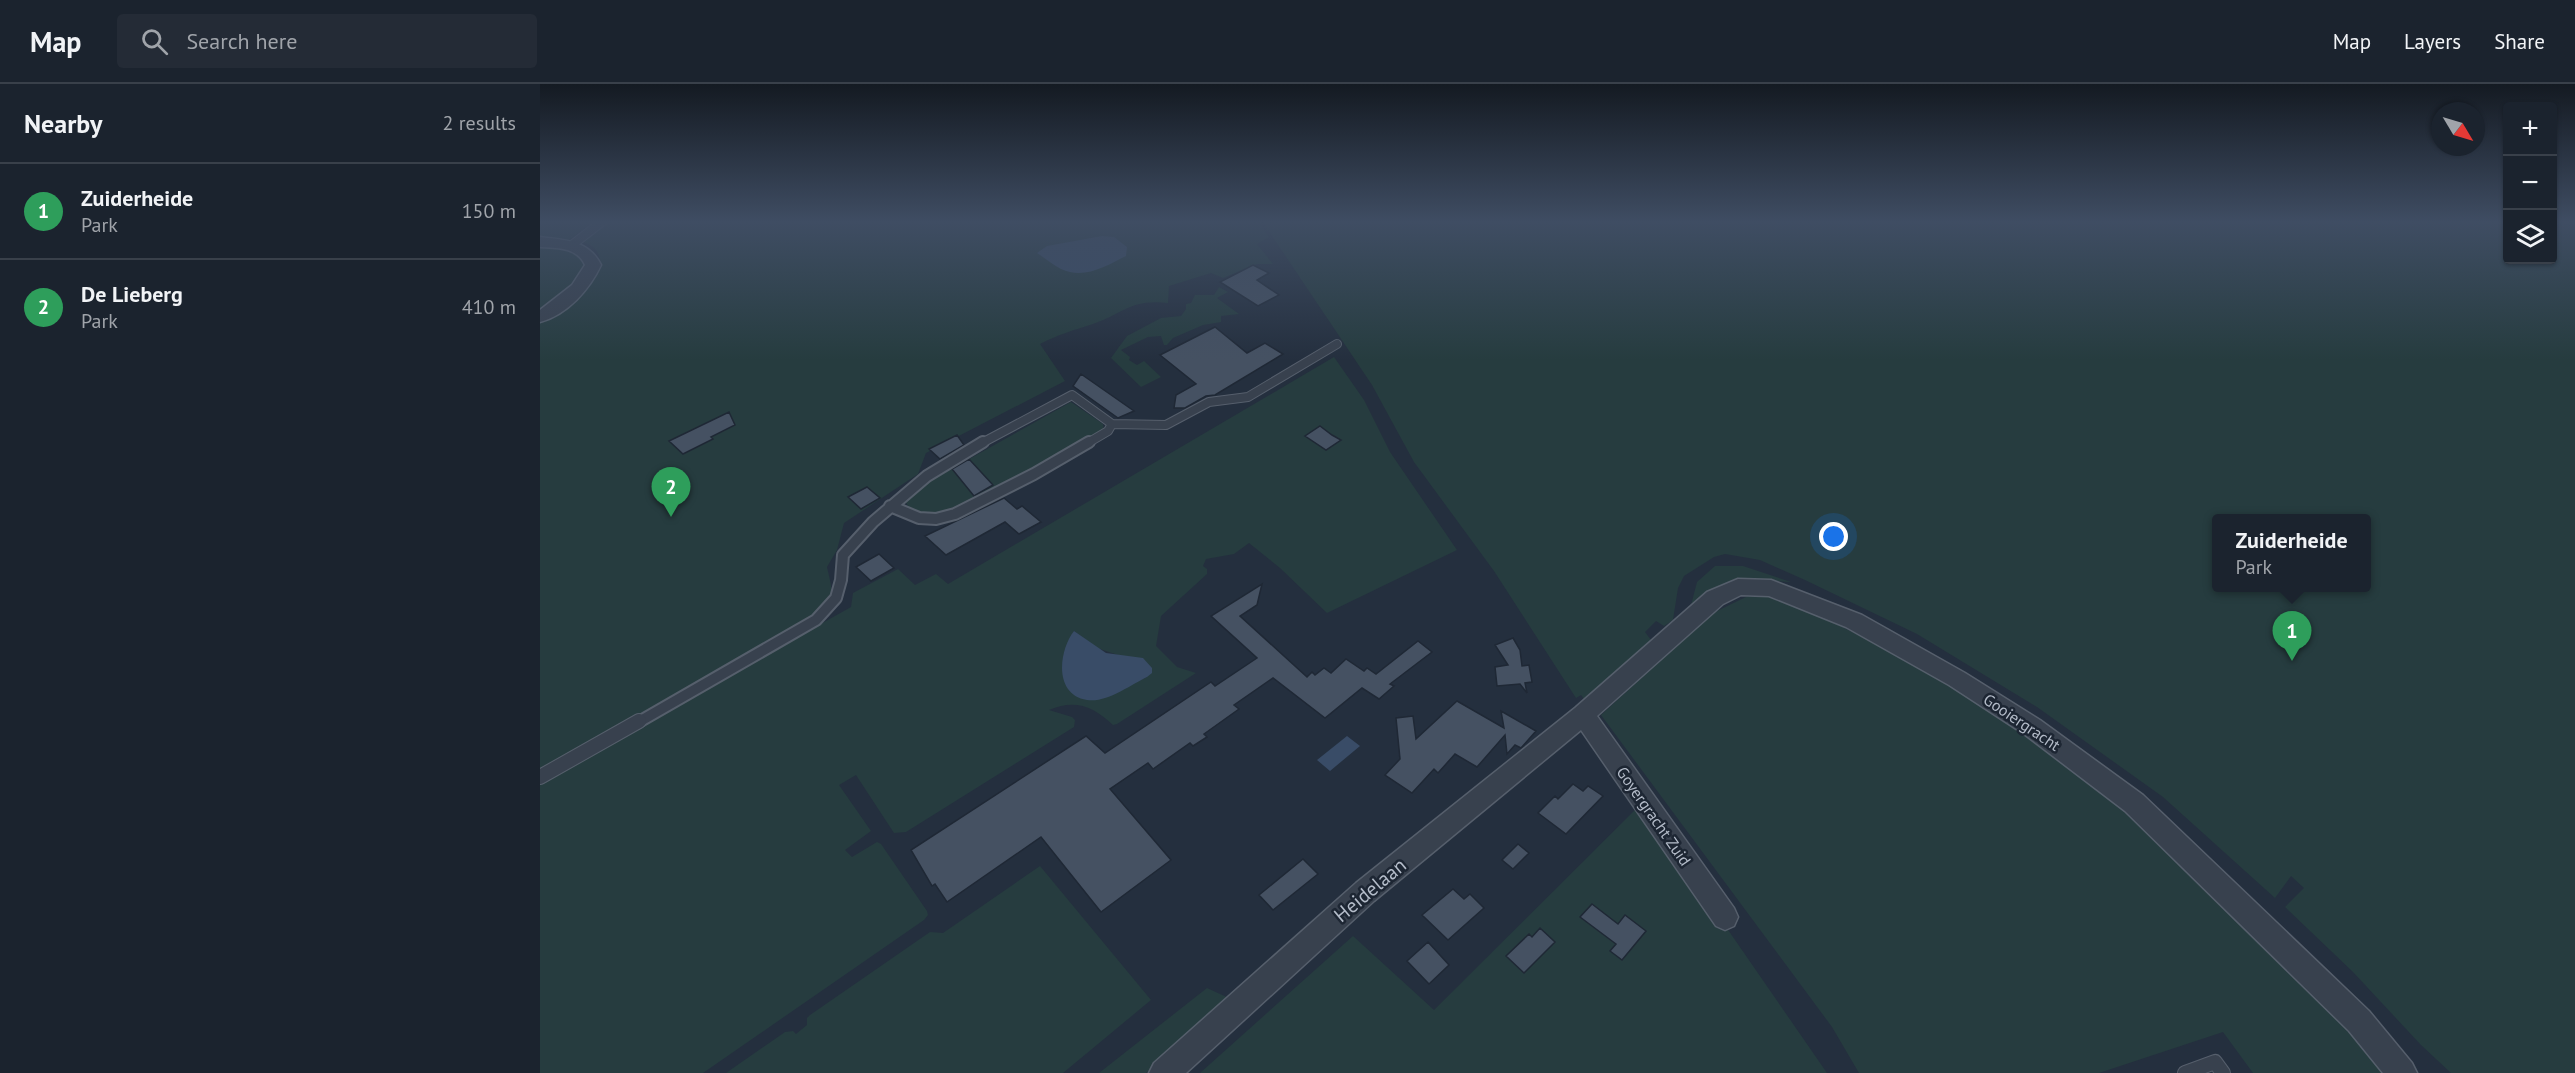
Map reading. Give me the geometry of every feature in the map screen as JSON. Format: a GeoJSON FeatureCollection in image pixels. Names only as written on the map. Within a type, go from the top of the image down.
{"type":"FeatureCollection","features":[{"type":"Feature","properties":{"kind":"street"},"geometry":{"type":"LineString","coordinates":[[540,317],[572,295],[590,274],[593,267]]}},
{"type":"Feature","properties":{"kind":"street","name":"Gooiergracht"},"geometry":{"type":"LineString","coordinates":[[1583,715],[1714,598],[1738,587],[1771,588],[1854,621],[1957,679],[2032,727],[2134,804],[2359,1021],[2402,1073]]}},
{"type":"Feature","properties":{"kind":"street","name":"Goyergracht Zuid"},"geometry":{"type":"LineString","coordinates":[[1583,715],[1725,917]]}},
{"type":"Feature","properties":{"kind":"street","name":"Heidelaan"},"geometry":{"type":"LineString","coordinates":[[1164,1073],[1365,892],[1583,715]]}},
{"type":"Feature","properties":{"kind":"lane"},"geometry":{"type":"LineString","coordinates":[[540,777],[805,628],[824,614],[836,600],[842,584],[843,555],[890,506],[927,476],[1000,432],[1072,395],[1112,424],[1166,425],[1209,402],[1248,398],[1338,344]]}},
{"type":"Feature","properties":{"kind":"lane"},"geometry":{"type":"LineString","coordinates":[[890,506],[919,518],[936,519],[955,514],[1034,474],[1108,432],[1112,424]]}},
{"type":"Feature","properties":{"kind":"lane"},"geometry":{"type":"LineString","coordinates":[[2185,1073],[2216,1062],[2223,1073]]}},
{"type":"Feature","properties":{"kind":"green space"},"geometry":{"type":"Polygon","coordinates":[[[540,267],[584,267],[577,282],[540,312],[540,267]]]}},
{"type":"Feature","properties":{"kind":"green space"},"geometry":{"type":"Polygon","coordinates":[[[599,267],[1249,267],[1223,278],[1211,273],[1169,286],[1168,303],[1155,302],[1136,305],[1104,320],[1040,344],[1065,381],[926,453],[918,474],[844,523],[837,550],[827,567],[831,595],[823,612],[540,772],[540,321],[580,294],[599,267]]]}},
{"type":"Feature","properties":{"kind":"green space"},"geometry":{"type":"Polygon","coordinates":[[[1293,267],[2575,267],[2575,1073],[2451,1073],[2421,1045],[2353,972],[2285,907],[2304,888],[2291,876],[2275,898],[2163,797],[2037,707],[1917,634],[1805,580],[1760,560],[1725,554],[1714,557],[1684,576],[1678,588],[1673,620],[1664,626],[1656,621],[1645,632],[1651,640],[1587,703],[1581,695],[1576,698],[1494,571],[1414,462],[1372,385],[1293,267]]]}},
{"type":"Feature","properties":{"kind":"green space"},"geometry":{"type":"Polygon","coordinates":[[[1219,287],[1228,292],[1217,298],[1239,314],[1221,316],[1221,322],[1203,325],[1173,338],[1167,345],[1164,345],[1161,336],[1148,337],[1121,350],[1130,357],[1129,360],[1137,365],[1144,361],[1161,377],[1141,387],[1111,358],[1127,336],[1161,318],[1181,316],[1186,309],[1186,304],[1191,303],[1195,295],[1214,295],[1219,287]]]}},
{"type":"Feature","properties":{"kind":"green space"},"geometry":{"type":"Polygon","coordinates":[[[1334,357],[1364,400],[1390,452],[1457,550],[1327,613],[1280,568],[1249,543],[1234,554],[1206,559],[1203,566],[1207,569],[1207,574],[1161,616],[1156,646],[1177,667],[1196,673],[1117,724],[1113,725],[1098,713],[1083,706],[1067,705],[1049,710],[1072,717],[1075,720],[1074,727],[906,832],[894,833],[856,775],[839,785],[871,831],[845,850],[852,857],[877,842],[881,844],[927,911],[928,915],[924,920],[703,1073],[540,1073],[540,782],[851,607],[853,593],[898,569],[915,585],[936,574],[948,584],[1334,357]],[[1074,631],[1066,648],[1068,686],[1077,696],[1101,699],[1147,677],[1121,656],[1097,648],[1074,631]]]}},
{"type":"Feature","properties":{"kind":"green space"},"geometry":{"type":"Polygon","coordinates":[[[1071,402],[1103,424],[1104,431],[1094,439],[938,517],[910,509],[905,501],[930,481],[1071,402]]]}},
{"type":"Feature","properties":{"kind":"green space"},"geometry":{"type":"Polygon","coordinates":[[[1715,566],[1743,566],[1791,582],[1751,580],[1690,609],[1697,582],[1715,566]]]}},
{"type":"Feature","properties":{"kind":"green space"},"geometry":{"type":"Polygon","coordinates":[[[1766,594],[1806,609],[1999,705],[2223,890],[2389,1073],[2253,1073],[2223,1032],[2099,1073],[1859,1073],[1832,1027],[1601,715],[1713,613],[1748,596],[1766,594]]]}},
{"type":"Feature","properties":{"kind":"green space"},"geometry":{"type":"Polygon","coordinates":[[[1641,804],[1827,1073],[1200,1073],[1353,936],[1434,1010],[1641,804]]]}},
{"type":"Feature","properties":{"kind":"green space"},"geometry":{"type":"Polygon","coordinates":[[[1040,866],[1151,1000],[1063,1073],[726,1073],[785,1032],[793,1031],[796,1034],[807,1025],[807,1018],[810,1015],[930,932],[943,933],[1040,866]]]}},
{"type":"Feature","properties":{"kind":"green space"},"geometry":{"type":"Polygon","coordinates":[[[1207,988],[1231,999],[1146,1073],[1099,1073],[1207,988]]]}},
{"type":"Feature","properties":{"kind":"water"},"geometry":{"type":"Polygon","coordinates":[[[1058,267],[1103,267],[1086,272],[1070,272],[1058,267]]]}},
{"type":"Feature","properties":{"kind":"water"},"geometry":{"type":"Polygon","coordinates":[[[1074,631],[1106,653],[1143,658],[1152,668],[1152,673],[1118,693],[1102,699],[1087,700],[1076,696],[1069,690],[1062,671],[1065,649],[1074,631]]]}},
{"type":"Feature","properties":{"kind":"water"},"geometry":{"type":"Polygon","coordinates":[[[1347,736],[1360,746],[1330,771],[1317,760],[1347,736]]]}},
{"type":"Feature","properties":{"kind":"building"},"geometry":{"type":"Polygon","coordinates":[[[1249,267],[1257,267],[1269,273],[1257,280],[1279,295],[1258,306],[1220,282],[1249,267]]]}},
{"type":"Feature","properties":{"kind":"building"},"geometry":{"type":"Polygon","coordinates":[[[1215,327],[1247,353],[1265,343],[1283,354],[1215,395],[1206,396],[1185,408],[1174,408],[1176,395],[1196,384],[1160,355],[1215,327]]]}},
{"type":"Feature","properties":{"kind":"building"},"geometry":{"type":"Polygon","coordinates":[[[1081,374],[1134,411],[1118,418],[1073,386],[1081,374]]]}},
{"type":"Feature","properties":{"kind":"building"},"geometry":{"type":"Polygon","coordinates":[[[729,412],[735,425],[683,454],[669,441],[729,412]]]}},
{"type":"Feature","properties":{"kind":"building"},"geometry":{"type":"Polygon","coordinates":[[[1320,426],[1341,440],[1326,450],[1305,436],[1320,426]]]}},
{"type":"Feature","properties":{"kind":"building"},"geometry":{"type":"Polygon","coordinates":[[[957,435],[964,445],[940,459],[929,449],[957,435]]]}},
{"type":"Feature","properties":{"kind":"building"},"geometry":{"type":"Polygon","coordinates":[[[969,459],[993,485],[974,496],[952,469],[969,459]]]}},
{"type":"Feature","properties":{"kind":"building"},"geometry":{"type":"Polygon","coordinates":[[[867,487],[880,498],[861,509],[848,497],[867,487]]]}},
{"type":"Feature","properties":{"kind":"building"},"geometry":{"type":"Polygon","coordinates":[[[1004,498],[1017,509],[1022,506],[1041,522],[1019,534],[1005,522],[946,555],[925,536],[1004,498]]]}},
{"type":"Feature","properties":{"kind":"building"},"geometry":{"type":"Polygon","coordinates":[[[879,554],[894,568],[871,581],[856,567],[879,554]]]}},
{"type":"Feature","properties":{"kind":"building"},"geometry":{"type":"Polygon","coordinates":[[[1262,584],[1257,605],[1240,616],[1307,677],[1312,672],[1315,675],[1324,668],[1331,673],[1346,659],[1364,671],[1367,668],[1376,674],[1418,641],[1432,652],[1390,684],[1394,686],[1379,699],[1362,688],[1325,718],[1273,678],[1234,705],[1239,709],[1204,734],[1207,737],[1193,746],[1190,743],[1153,769],[1148,763],[1110,789],[1171,860],[1101,912],[1041,837],[947,902],[935,884],[932,886],[911,850],[1086,736],[1105,753],[1211,682],[1215,686],[1257,658],[1211,616],[1262,584]]]}},
{"type":"Feature","properties":{"kind":"building"},"geometry":{"type":"Polygon","coordinates":[[[1513,638],[1520,650],[1522,666],[1529,665],[1532,682],[1525,683],[1527,693],[1520,684],[1497,686],[1495,667],[1508,665],[1495,645],[1513,638]]]}},
{"type":"Feature","properties":{"kind":"building"},"geometry":{"type":"Polygon","coordinates":[[[1457,701],[1504,728],[1501,711],[1536,731],[1521,748],[1515,745],[1507,754],[1505,735],[1477,767],[1455,754],[1438,773],[1434,769],[1412,793],[1385,775],[1400,759],[1396,718],[1413,716],[1416,739],[1457,701]]]}},
{"type":"Feature","properties":{"kind":"building"},"geometry":{"type":"Polygon","coordinates":[[[1573,784],[1583,791],[1588,786],[1603,796],[1566,834],[1538,813],[1555,796],[1558,799],[1573,784]]]}},
{"type":"Feature","properties":{"kind":"building"},"geometry":{"type":"Polygon","coordinates":[[[1518,844],[1529,853],[1513,869],[1502,860],[1518,844]]]}},
{"type":"Feature","properties":{"kind":"building"},"geometry":{"type":"Polygon","coordinates":[[[1303,859],[1318,874],[1273,910],[1259,895],[1303,859]]]}},
{"type":"Feature","properties":{"kind":"building"},"geometry":{"type":"Polygon","coordinates":[[[1453,889],[1464,899],[1470,894],[1484,908],[1448,940],[1422,915],[1453,889]]]}},
{"type":"Feature","properties":{"kind":"building"},"geometry":{"type":"Polygon","coordinates":[[[1592,904],[1618,924],[1625,915],[1646,931],[1622,960],[1610,951],[1616,944],[1580,917],[1592,904]]]}},
{"type":"Feature","properties":{"kind":"building"},"geometry":{"type":"Polygon","coordinates":[[[1540,928],[1555,942],[1524,973],[1506,956],[1529,934],[1532,937],[1540,928]]]}},
{"type":"Feature","properties":{"kind":"building"},"geometry":{"type":"Polygon","coordinates":[[[1428,942],[1449,965],[1429,984],[1407,961],[1428,942]]]}},
{"type":"Feature","properties":{"kind":"place","name":"De Lieberg"},"geometry":{"type":"Point","coordinates":[671,517]}},
{"type":"Feature","properties":{"kind":"place","name":"Zuiderheide"},"geometry":{"type":"Point","coordinates":[2292,661]}}]}
